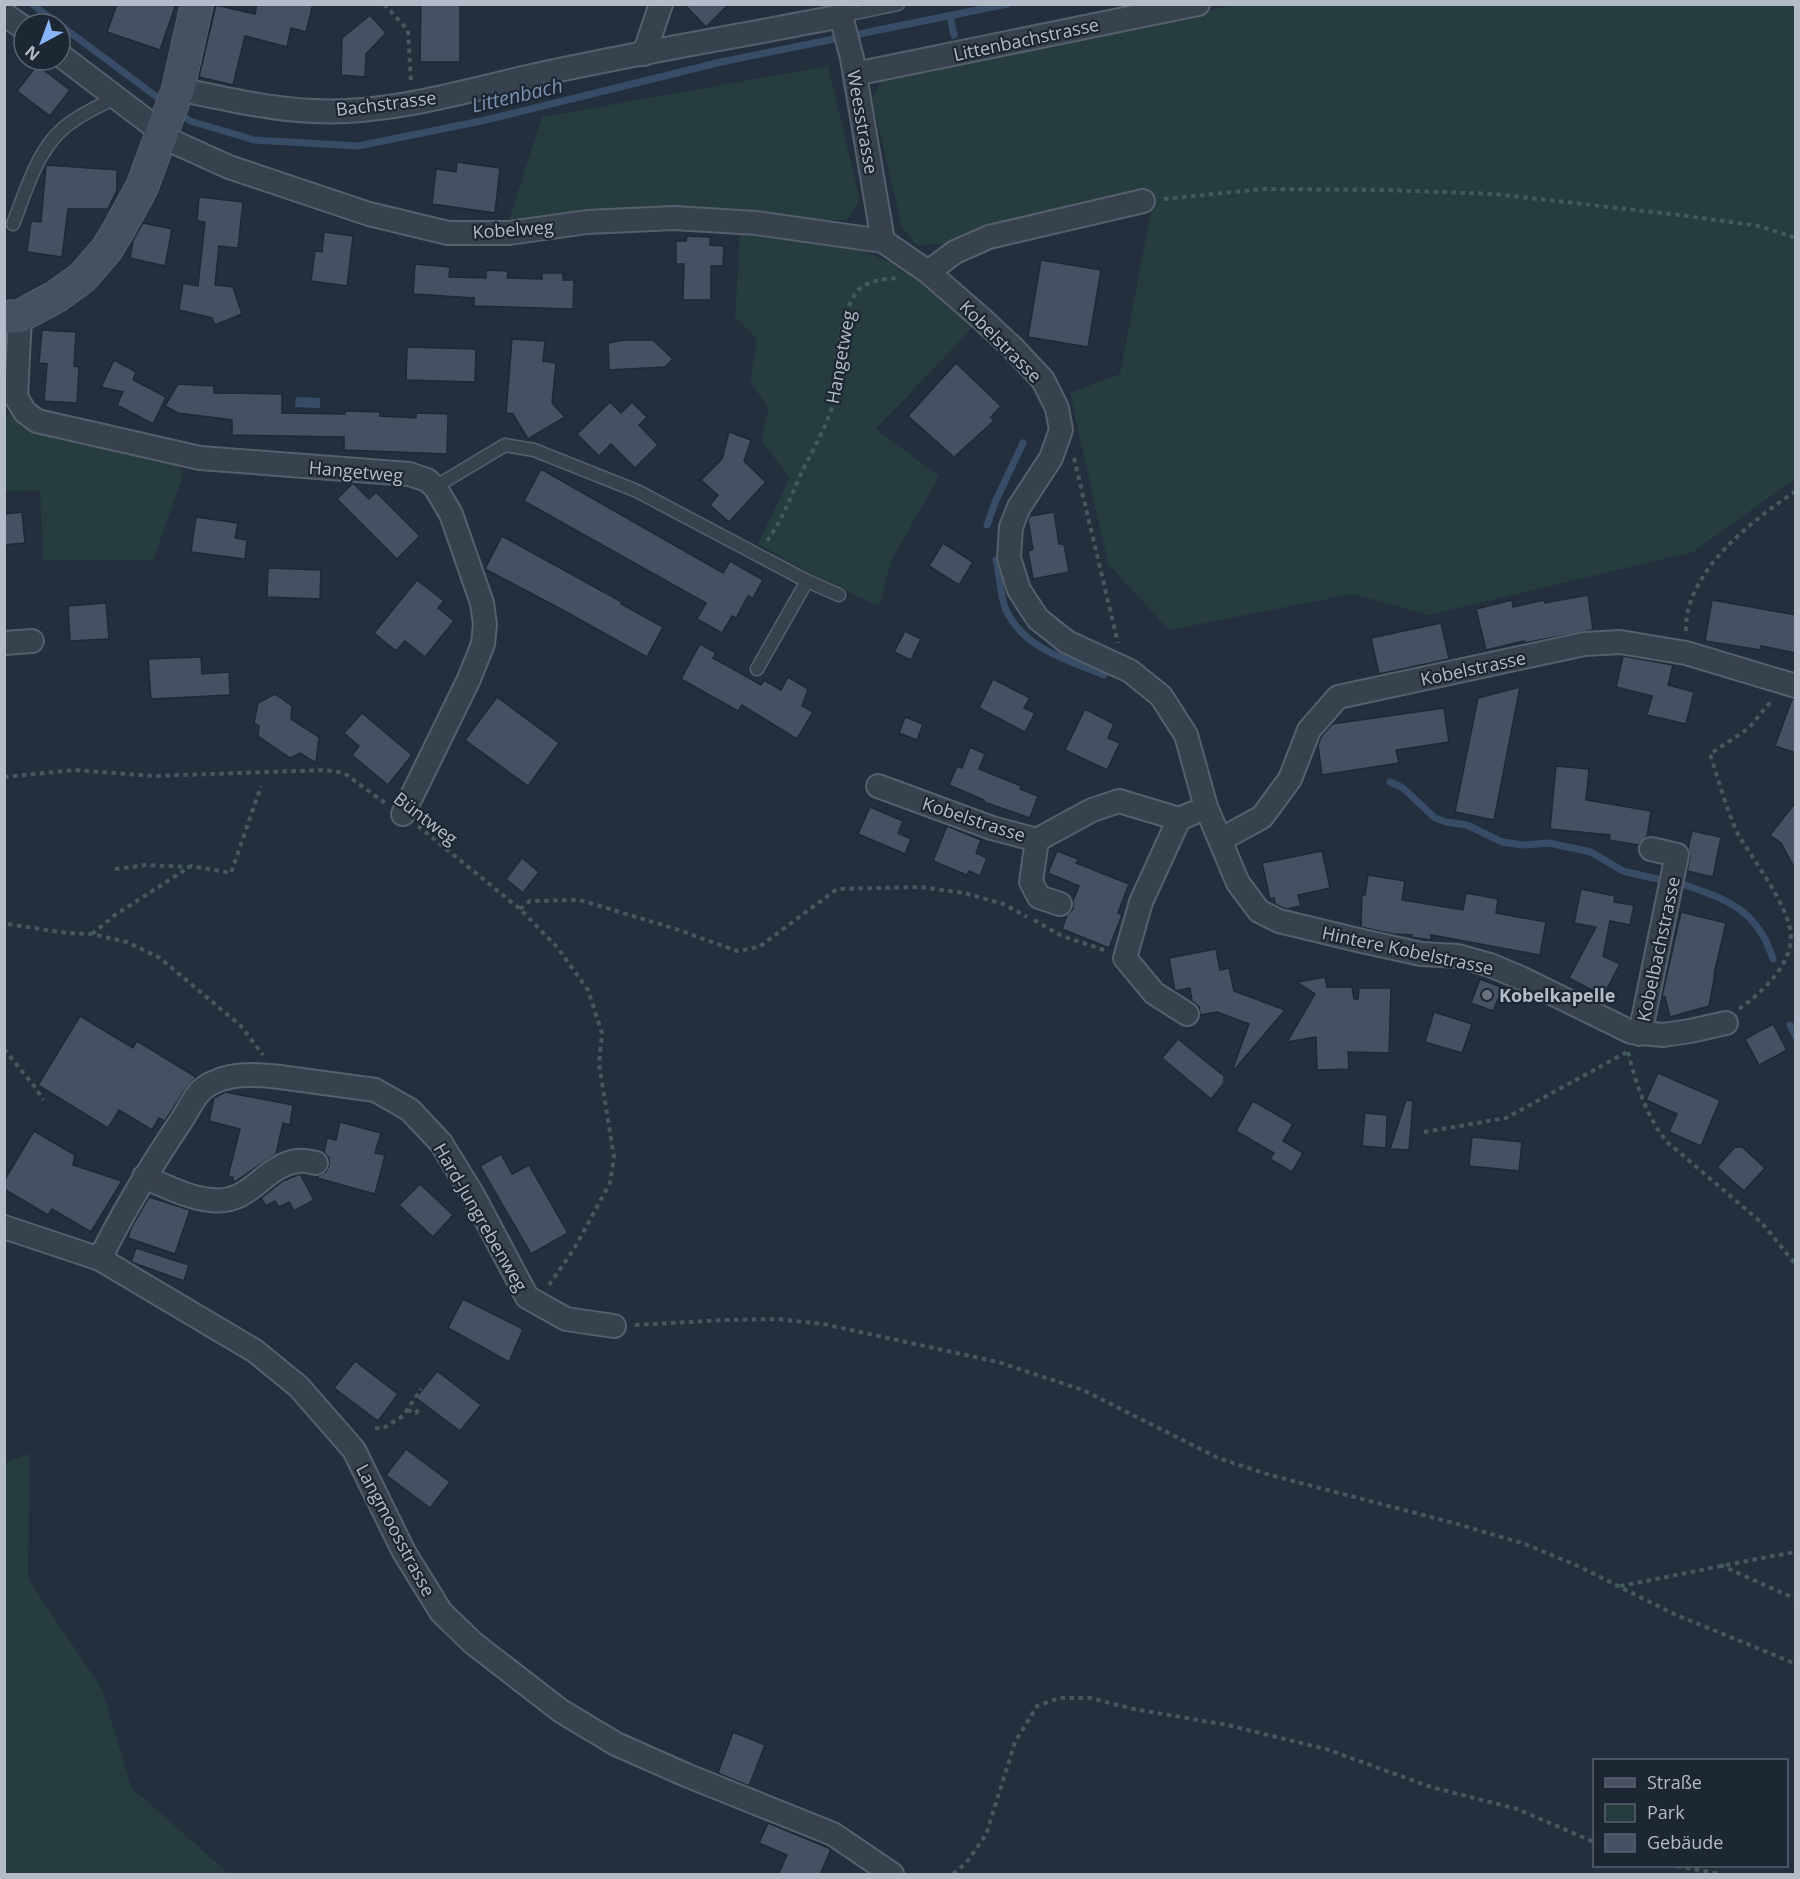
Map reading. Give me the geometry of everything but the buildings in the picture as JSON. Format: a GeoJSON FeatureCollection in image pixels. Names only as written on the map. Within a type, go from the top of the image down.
{"type":"FeatureCollection","features":[{"type":"Feature","properties":{"kind":"street"},"geometry":{"type":"LineString","coordinates":[[12,317],[57,296],[83,277],[118,231],[142,187],[170,108],[197,4]]}},
{"type":"Feature","properties":{"kind":"street"},"geometry":{"type":"LineString","coordinates":[[644,54],[661,4]]}},
{"type":"Feature","properties":{"kind":"street","name":"Littenbachstrasse"},"geometry":{"type":"LineString","coordinates":[[853,66],[1197,4]]}},
{"type":"Feature","properties":{"kind":"street","name":"Bachstrasse"},"geometry":{"type":"LineString","coordinates":[[170,108],[248,102],[312,111],[366,110],[412,103],[543,73],[843,15]]}},
{"type":"Feature","properties":{"kind":"street","name":"Weesstrasse"},"geometry":{"type":"LineString","coordinates":[[843,15],[883,241]]}},
{"type":"Feature","properties":{"kind":"street","name":"Kobelweg"},"geometry":{"type":"LineString","coordinates":[[72,64],[117,98],[170,108],[176,142],[229,167],[369,214],[448,233],[509,232],[587,222],[674,218],[756,223],[883,241]]}},
{"type":"Feature","properties":{"kind":"street"},"geometry":{"type":"LineString","coordinates":[[928,272],[955,252],[988,237],[1143,201]]}},
{"type":"Feature","properties":{"kind":"street","name":"Kobelstrasse"},"geometry":{"type":"LineString","coordinates":[[883,241],[928,272],[1013,348],[1043,380],[1057,408],[1061,430]]}},
{"type":"Feature","properties":{"kind":"street","name":"Hangetweg"},"geometry":{"type":"LineString","coordinates":[[12,317],[16,397],[25,412],[37,421],[200,458],[409,474],[427,480],[435,487]]}},
{"type":"Feature","properties":{"kind":"street"},"geometry":{"type":"LineString","coordinates":[[1061,430],[1051,458],[1019,507],[1011,527],[1009,558],[1019,590],[1038,619],[1067,642],[1131,671],[1161,696],[1186,735],[1206,807],[1220,840]]}},
{"type":"Feature","properties":{"kind":"street"},"geometry":{"type":"LineString","coordinates":[[403,814],[469,679],[483,644],[485,624],[479,593],[451,514],[435,487]]}},
{"type":"Feature","properties":{"kind":"street"},"geometry":{"type":"LineString","coordinates":[[4,643],[32,641]]}},
{"type":"Feature","properties":{"kind":"street","name":"Kobelstrasse"},"geometry":{"type":"LineString","coordinates":[[1220,840],[1262,817],[1290,779],[1309,730],[1338,697],[1584,644],[1620,642],[1686,652],[1790,684]]}},
{"type":"Feature","properties":{"kind":"street","name":"Kobelstrasse"},"geometry":{"type":"LineString","coordinates":[[878,786],[992,828],[1037,840],[1092,810],[1119,801],[1179,819]]}},
{"type":"Feature","properties":{"kind":"street"},"geometry":{"type":"LineString","coordinates":[[1187,1014],[1154,993],[1125,958],[1141,902],[1179,819],[1206,807]]}},
{"type":"Feature","properties":{"kind":"street","name":"Kobelstrasse"},"geometry":{"type":"LineString","coordinates":[[1037,840],[1031,882],[1038,897],[1060,904]]}},
{"type":"Feature","properties":{"kind":"street","name":"Hintere Kobelstrasse"},"geometry":{"type":"LineString","coordinates":[[1220,840],[1238,884],[1259,911],[1279,921],[1421,954],[1458,956],[1491,965],[1521,978],[1633,1039],[1726,1023]]}},
{"type":"Feature","properties":{"kind":"street","name":"Kobelbachstrasse"},"geometry":{"type":"LineString","coordinates":[[1633,1039],[1677,855],[1650,849]]}},
{"type":"Feature","properties":{"kind":"street","name":"Hard-Jungrebenweg"},"geometry":{"type":"LineString","coordinates":[[100,1259],[119,1219],[144,1177],[203,1088],[228,1076],[265,1075],[375,1090],[410,1110],[441,1143],[473,1196],[527,1297],[566,1319],[614,1326]]}},
{"type":"Feature","properties":{"kind":"street"},"geometry":{"type":"LineString","coordinates":[[144,1177],[191,1196],[212,1200],[246,1194],[261,1179],[287,1163],[300,1160],[316,1164]]}},
{"type":"Feature","properties":{"kind":"street","name":"Langmoosstrasse"},"geometry":{"type":"LineString","coordinates":[[4,1227],[100,1259],[255,1351],[299,1387],[354,1450],[404,1552],[441,1612],[473,1643],[561,1711],[616,1744],[686,1775],[833,1834],[892,1875]]}},
{"type":"Feature","properties":{"kind":"lane"},"geometry":{"type":"LineString","coordinates":[[843,15],[898,4]]}},
{"type":"Feature","properties":{"kind":"lane"},"geometry":{"type":"LineString","coordinates":[[13,224],[36,166],[51,141],[75,119],[117,98]]}},
{"type":"Feature","properties":{"kind":"lane"},"geometry":{"type":"LineString","coordinates":[[435,487],[505,445],[534,450],[637,491],[807,581],[839,595]]}},
{"type":"Feature","properties":{"kind":"lane"},"geometry":{"type":"LineString","coordinates":[[757,669],[807,581]]}},
{"type":"Feature","properties":{"kind":"path"},"geometry":{"type":"LineString","coordinates":[[384,4],[408,30],[412,103]]}},
{"type":"Feature","properties":{"kind":"path"},"geometry":{"type":"LineString","coordinates":[[1143,201],[1263,189],[1494,194],[1680,214],[1760,226],[1796,238]]}},
{"type":"Feature","properties":{"kind":"path","name":"Hangetweg"},"geometry":{"type":"LineString","coordinates":[[758,554],[781,522],[801,474],[831,413],[833,383],[847,306],[860,288],[869,284],[928,272]]}},
{"type":"Feature","properties":{"kind":"path"},"geometry":{"type":"LineString","coordinates":[[1061,430],[1077,463],[1121,656],[1131,671]]}},
{"type":"Feature","properties":{"kind":"path"},"geometry":{"type":"LineString","coordinates":[[1686,652],[1685,615],[1700,583],[1724,548],[1796,491]]}},
{"type":"Feature","properties":{"kind":"path"},"geometry":{"type":"LineString","coordinates":[[1726,1023],[1730,1015],[1750,1001],[1782,965],[1789,945],[1790,929],[1773,891],[1738,833],[1710,754],[1749,728],[1790,684]]}},
{"type":"Feature","properties":{"kind":"path","name":"Büntweg"},"geometry":{"type":"LineString","coordinates":[[4,777],[75,771],[154,776],[326,770],[344,773],[396,812],[403,814],[520,909],[557,947],[588,990],[602,1033],[599,1064],[615,1157],[610,1183],[574,1249],[537,1303]]}},
{"type":"Feature","properties":{"kind":"path"},"geometry":{"type":"LineString","coordinates":[[115,869],[146,865],[203,868],[231,873],[261,786]]}},
{"type":"Feature","properties":{"kind":"path"},"geometry":{"type":"LineString","coordinates":[[92,934],[115,915],[190,867]]}},
{"type":"Feature","properties":{"kind":"path"},"geometry":{"type":"LineString","coordinates":[[520,909],[530,901],[580,900],[676,929],[737,951],[759,947],[837,889],[921,887],[974,896],[1004,904],[1062,936],[1125,958]]}},
{"type":"Feature","properties":{"kind":"path"},"geometry":{"type":"LineString","coordinates":[[8,924],[67,933],[92,934],[127,942],[160,958],[241,1026],[280,1077]]}},
{"type":"Feature","properties":{"kind":"path"},"geometry":{"type":"LineString","coordinates":[[1424,1132],[1506,1118],[1633,1039],[1635,1077],[1653,1125],[1666,1141],[1762,1223],[1796,1265]]}},
{"type":"Feature","properties":{"kind":"path"},"geometry":{"type":"LineString","coordinates":[[4,1049],[35,1087],[42,1101]]}},
{"type":"Feature","properties":{"kind":"path"},"geometry":{"type":"LineString","coordinates":[[614,1326],[723,1320],[777,1320],[823,1324],[998,1362],[1083,1390],[1218,1458],[1270,1475],[1525,1544],[1578,1566],[1674,1614],[1796,1664]]}},
{"type":"Feature","properties":{"kind":"path"},"geometry":{"type":"LineString","coordinates":[[375,1428],[382,1430],[403,1416],[421,1389]]}},
{"type":"Feature","properties":{"kind":"path"},"geometry":{"type":"LineString","coordinates":[[407,1410],[416,1413],[420,1408]]}},
{"type":"Feature","properties":{"kind":"path"},"geometry":{"type":"LineString","coordinates":[[1619,1586],[1685,1574],[1720,1564],[1796,1552]]}},
{"type":"Feature","properties":{"kind":"path"},"geometry":{"type":"LineString","coordinates":[[1720,1564],[1796,1599]]}},
{"type":"Feature","properties":{"kind":"path"},"geometry":{"type":"LineString","coordinates":[[953,1875],[966,1863],[986,1835],[1015,1742],[1037,1706],[1059,1698],[1090,1698],[1134,1709],[1227,1725],[1326,1749],[1431,1787],[1517,1809],[1593,1842]]}},
{"type":"Feature","properties":{"kind":"path"},"geometry":{"type":"LineString","coordinates":[[1682,1867],[1720,1875]]}},
{"type":"Feature","properties":{"kind":"green space"},"geometry":{"type":"Polygon","coordinates":[[[1237,5],[1795,5],[1795,479],[1693,552],[1428,615],[1353,594],[1169,630],[1108,564],[1070,393],[1120,374],[1151,212],[1143,193],[947,244],[917,245],[902,228],[872,98],[884,76],[1237,5]]]}},
{"type":"Feature","properties":{"kind":"green space"},"geometry":{"type":"Polygon","coordinates":[[[828,66],[860,200],[847,220],[797,220],[665,207],[509,220],[542,117],[828,66]]]}},
{"type":"Feature","properties":{"kind":"green space"},"geometry":{"type":"Polygon","coordinates":[[[740,234],[854,248],[903,267],[973,327],[876,429],[939,476],[892,559],[879,606],[827,583],[758,544],[790,477],[761,441],[769,409],[750,381],[757,339],[735,317],[740,234]]]}},
{"type":"Feature","properties":{"kind":"green space"},"geometry":{"type":"Polygon","coordinates":[[[9,413],[45,432],[65,439],[168,460],[180,467],[183,476],[153,560],[43,560],[40,490],[5,491],[4,420],[9,413]]]}},
{"type":"Feature","properties":{"kind":"green space"},"geometry":{"type":"Polygon","coordinates":[[[30,1454],[28,1579],[102,1689],[131,1787],[229,1874],[5,1874],[5,1463],[30,1454]]]}},
{"type":"Feature","properties":{"kind":"water"},"geometry":{"type":"Polygon","coordinates":[[[296,397],[320,398],[320,408],[295,407],[296,397]]]}},
{"type":"Feature","properties":{"kind":"waterway","name":"Littenbach"},"geometry":{"type":"LineString","coordinates":[[32,4],[42,12]]}},
{"type":"Feature","properties":{"kind":"waterway","name":"Littenbach"},"geometry":{"type":"LineString","coordinates":[[179,113],[190,121],[254,140],[358,146],[486,120],[721,62],[1007,4]]}},
{"type":"Feature","properties":{"kind":"waterway"},"geometry":{"type":"LineString","coordinates":[[950,16],[954,35]]}},
{"type":"Feature","properties":{"kind":"waterway","name":"Littenbach"},"geometry":{"type":"LineString","coordinates":[[72,34],[165,103]]}},
{"type":"Feature","properties":{"kind":"waterway"},"geometry":{"type":"LineString","coordinates":[[987,525],[996,500],[1023,443]]}},
{"type":"Feature","properties":{"kind":"waterway"},"geometry":{"type":"LineString","coordinates":[[996,560],[1004,605],[1014,623],[1024,634],[1048,652],[1104,675]]}},
{"type":"Feature","properties":{"kind":"waterway"},"geometry":{"type":"LineString","coordinates":[[1390,782],[1403,788],[1435,818],[1446,822],[1467,825],[1502,842],[1523,845],[1549,843],[1591,852],[1623,871],[1657,879]]}},
{"type":"Feature","properties":{"kind":"waterway"},"geometry":{"type":"LineString","coordinates":[[1685,885],[1728,902],[1750,918],[1767,943],[1773,959]]}},
{"type":"Feature","properties":{"kind":"waterway"},"geometry":{"type":"LineString","coordinates":[[1790,1025],[1796,1037]]}},
{"type":"Feature","properties":{"kind":"place","name":"Kobelkapelle"},"geometry":{"type":"Point","coordinates":[1487,995]}}]}
